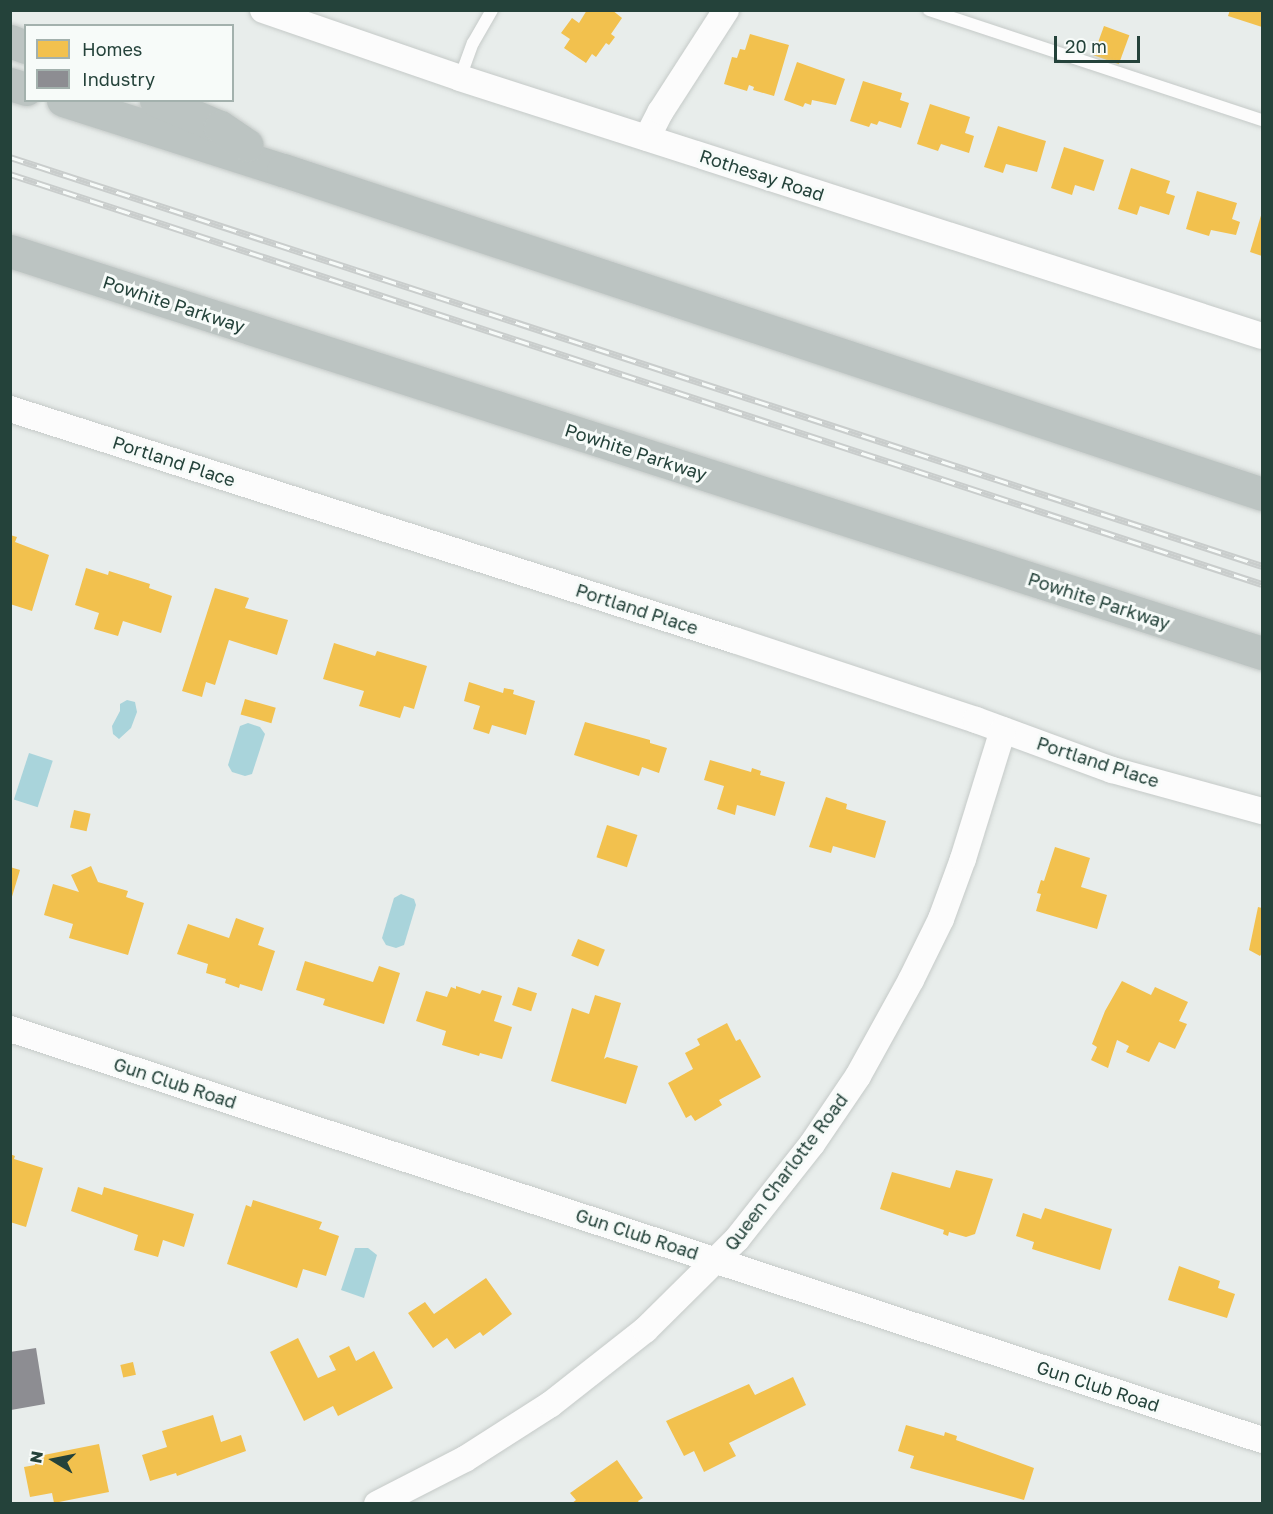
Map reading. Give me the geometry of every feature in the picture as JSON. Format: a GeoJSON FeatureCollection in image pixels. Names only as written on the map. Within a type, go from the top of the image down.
{"type":"FeatureCollection","features":[{"type":"Feature","properties":{"kind":"highway"},"geometry":{"type":"LineString","coordinates":[[69,102],[284,170],[1263,494]]}},
{"type":"Feature","properties":{"kind":"highway"},"geometry":{"type":"LineString","coordinates":[[161,102],[220,127],[284,170]]}},
{"type":"Feature","properties":{"kind":"highway","name":"Powhite Parkway"},"geometry":{"type":"LineString","coordinates":[[10,251],[1263,653]]}},
{"type":"Feature","properties":{"kind":"highway"},"geometry":{"type":"LineString","coordinates":[[10,265],[124,288]]}},
{"type":"Feature","properties":{"kind":"street"},"geometry":{"type":"LineString","coordinates":[[647,138],[661,111],[726,10]]}},
{"type":"Feature","properties":{"kind":"street","name":"Rothesay Road"},"geometry":{"type":"LineString","coordinates":[[264,11],[460,78],[1263,336]]}},
{"type":"Feature","properties":{"kind":"street","name":"Portland Place"},"geometry":{"type":"LineString","coordinates":[[10,409],[734,640],[1003,730],[1112,770],[1263,810]]}},
{"type":"Feature","properties":{"kind":"street","name":"Queen Charlotte Road"},"geometry":{"type":"LineString","coordinates":[[377,1503],[465,1459],[551,1404],[645,1330],[718,1260],[812,1144],[858,1076],[911,980],[941,919],[963,859],[1003,730]]}},
{"type":"Feature","properties":{"kind":"street","name":"Gun Club Road"},"geometry":{"type":"LineString","coordinates":[[10,1029],[1263,1440]]}},
{"type":"Feature","properties":{"kind":"lane"},"geometry":{"type":"LineString","coordinates":[[460,78],[473,43],[492,10]]}},
{"type":"Feature","properties":{"kind":"lane"},"geometry":{"type":"LineString","coordinates":[[929,10],[1263,120]]}},
{"type":"Feature","properties":{"kind":"water"},"geometry":{"type":"Polygon","coordinates":[[[127,700],[135,702],[137,712],[131,728],[119,739],[113,734],[112,726],[120,711],[120,704],[127,700]]]}},
{"type":"Feature","properties":{"kind":"water"},"geometry":{"type":"Polygon","coordinates":[[[248,723],[260,727],[265,734],[252,774],[245,776],[232,772],[228,765],[240,726],[248,723]]]}},
{"type":"Feature","properties":{"kind":"water"},"geometry":{"type":"Polygon","coordinates":[[[29,753],[53,761],[38,807],[14,800],[29,753]]]}},
{"type":"Feature","properties":{"kind":"water"},"geometry":{"type":"Polygon","coordinates":[[[401,894],[414,899],[416,905],[404,945],[396,948],[386,945],[382,938],[394,898],[401,894]]]}},
{"type":"Feature","properties":{"kind":"water"},"geometry":{"type":"Polygon","coordinates":[[[355,1248],[368,1248],[377,1255],[364,1298],[341,1290],[355,1248]]]}},
{"type":"Feature","properties":{"kind":"building: Homes"},"geometry":{"type":"Polygon","coordinates":[[[587,10],[612,10],[622,18],[611,34],[615,37],[609,45],[606,43],[596,57],[592,54],[586,63],[564,48],[570,39],[561,33],[572,18],[579,23],[587,10]]]}},
{"type":"Feature","properties":{"kind":"building: Homes"},"geometry":{"type":"Polygon","coordinates":[[[1230,10],[1262,10],[1262,27],[1228,16],[1230,10]]]}},
{"type":"Feature","properties":{"kind":"building: Homes"},"geometry":{"type":"Polygon","coordinates":[[[1104,26],[1129,35],[1119,64],[1093,55],[1104,26]]]}},
{"type":"Feature","properties":{"kind":"building: Homes"},"geometry":{"type":"Polygon","coordinates":[[[750,34],[789,45],[774,96],[753,90],[754,87],[749,85],[747,91],[724,84],[732,57],[737,58],[740,49],[745,50],[750,34]]]}},
{"type":"Feature","properties":{"kind":"building: Homes"},"geometry":{"type":"Polygon","coordinates":[[[797,62],[845,79],[836,105],[812,100],[811,105],[805,103],[803,107],[784,100],[797,62]]]}},
{"type":"Feature","properties":{"kind":"building: Homes"},"geometry":{"type":"Polygon","coordinates":[[[863,81],[902,93],[900,100],[909,103],[901,128],[879,121],[877,125],[871,123],[869,127],[850,121],[863,81]]]}},
{"type":"Feature","properties":{"kind":"building: Homes"},"geometry":{"type":"Polygon","coordinates":[[[930,104],[970,117],[965,133],[974,136],[969,153],[941,144],[938,151],[917,144],[930,104]]]}},
{"type":"Feature","properties":{"kind":"building: Homes"},"geometry":{"type":"Polygon","coordinates":[[[998,126],[1046,141],[1037,172],[1006,164],[1003,173],[984,167],[998,126]]]}},
{"type":"Feature","properties":{"kind":"building: Homes"},"geometry":{"type":"Polygon","coordinates":[[[1064,147],[1104,160],[1094,191],[1075,185],[1072,195],[1051,188],[1064,147]]]}},
{"type":"Feature","properties":{"kind":"building: Homes"},"geometry":{"type":"Polygon","coordinates":[[[1131,168],[1170,181],[1166,193],[1175,196],[1169,215],[1140,206],[1137,215],[1118,209],[1131,168]]]}},
{"type":"Feature","properties":{"kind":"building: Homes"},"geometry":{"type":"Polygon","coordinates":[[[1197,191],[1237,203],[1232,219],[1240,222],[1236,235],[1211,230],[1209,236],[1186,229],[1197,191]]]}},
{"type":"Feature","properties":{"kind":"building: Homes"},"geometry":{"type":"Polygon","coordinates":[[[1262,212],[1262,256],[1250,252],[1262,212]]]}},
{"type":"Feature","properties":{"kind":"building: Homes"},"geometry":{"type":"Polygon","coordinates":[[[10,535],[17,537],[15,542],[49,555],[32,611],[10,604],[10,535]]]}},
{"type":"Feature","properties":{"kind":"building: Homes"},"geometry":{"type":"Polygon","coordinates":[[[86,568],[108,575],[109,571],[150,584],[149,588],[172,596],[161,633],[123,621],[118,636],[94,629],[99,613],[75,605],[86,568]]]}},
{"type":"Feature","properties":{"kind":"building: Homes"},"geometry":{"type":"Polygon","coordinates":[[[215,588],[249,598],[245,608],[288,620],[277,655],[229,640],[215,685],[206,682],[202,697],[182,691],[215,588]]]}},
{"type":"Feature","properties":{"kind":"building: Homes"},"geometry":{"type":"Polygon","coordinates":[[[334,643],[375,656],[377,651],[427,666],[414,709],[404,706],[400,718],[359,706],[364,691],[323,679],[334,643]]]}},
{"type":"Feature","properties":{"kind":"building: Homes"},"geometry":{"type":"Polygon","coordinates":[[[469,682],[503,693],[504,688],[514,690],[513,694],[535,701],[526,735],[492,725],[489,734],[473,729],[480,706],[464,701],[469,682]]]}},
{"type":"Feature","properties":{"kind":"building: Homes"},"geometry":{"type":"Polygon","coordinates":[[[245,699],[276,708],[271,723],[241,714],[245,699]]]}},
{"type":"Feature","properties":{"kind":"building: Homes"},"geometry":{"type":"Polygon","coordinates":[[[585,722],[650,740],[650,743],[667,748],[659,773],[642,767],[639,776],[574,755],[585,722]]]}},
{"type":"Feature","properties":{"kind":"building: Homes"},"geometry":{"type":"Polygon","coordinates":[[[710,760],[751,772],[752,768],[761,771],[760,775],[785,782],[775,816],[737,805],[735,815],[717,809],[724,786],[704,780],[710,760]]]}},
{"type":"Feature","properties":{"kind":"building: Homes"},"geometry":{"type":"Polygon","coordinates":[[[826,797],[847,804],[846,809],[886,821],[875,858],[833,846],[831,853],[809,847],[826,797]]]}},
{"type":"Feature","properties":{"kind":"building: Homes"},"geometry":{"type":"Polygon","coordinates":[[[74,810],[91,814],[87,831],[70,828],[74,810]]]}},
{"type":"Feature","properties":{"kind":"building: Homes"},"geometry":{"type":"Polygon","coordinates":[[[607,825],[637,835],[627,867],[596,857],[607,825]]]}},
{"type":"Feature","properties":{"kind":"building: Homes"},"geometry":{"type":"Polygon","coordinates":[[[1055,847],[1090,858],[1081,887],[1107,895],[1097,929],[1036,911],[1041,894],[1037,893],[1041,880],[1044,881],[1055,847]]]}},
{"type":"Feature","properties":{"kind":"building: Homes"},"geometry":{"type":"Polygon","coordinates":[[[91,866],[98,882],[128,891],[126,897],[144,903],[128,955],[69,938],[73,924],[44,915],[53,884],[79,892],[71,875],[91,866]]]}},
{"type":"Feature","properties":{"kind":"building: Homes"},"geometry":{"type":"Polygon","coordinates":[[[10,867],[20,870],[11,900],[10,900],[10,867]]]}},
{"type":"Feature","properties":{"kind":"building: Homes"},"geometry":{"type":"Polygon","coordinates":[[[1258,907],[1262,908],[1262,953],[1260,956],[1249,950],[1258,907]]]}},
{"type":"Feature","properties":{"kind":"building: Homes"},"geometry":{"type":"Polygon","coordinates":[[[236,918],[264,928],[258,945],[275,951],[262,991],[240,984],[239,988],[225,983],[226,979],[206,973],[208,964],[177,954],[188,924],[229,938],[236,918]]]}},
{"type":"Feature","properties":{"kind":"building: Homes"},"geometry":{"type":"Polygon","coordinates":[[[578,939],[605,950],[598,967],[571,956],[578,939]]]}},
{"type":"Feature","properties":{"kind":"building: Homes"},"geometry":{"type":"Polygon","coordinates":[[[305,961],[373,982],[379,966],[400,973],[384,1024],[323,1005],[325,999],[296,990],[305,961]]]}},
{"type":"Feature","properties":{"kind":"building: Homes"},"geometry":{"type":"Polygon","coordinates":[[[1122,981],[1151,995],[1155,987],[1188,1002],[1179,1021],[1187,1024],[1175,1049],[1159,1042],[1149,1062],[1126,1052],[1129,1046],[1117,1040],[1108,1068],[1091,1060],[1097,1047],[1092,1044],[1105,1011],[1122,981]]]}},
{"type":"Feature","properties":{"kind":"building: Homes"},"geometry":{"type":"Polygon","coordinates":[[[456,986],[480,994],[482,990],[502,996],[494,1021],[512,1027],[502,1059],[480,1053],[479,1056],[442,1045],[446,1031],[416,1021],[426,991],[447,997],[451,987],[456,989],[456,986]]]}},
{"type":"Feature","properties":{"kind":"building: Homes"},"geometry":{"type":"Polygon","coordinates":[[[518,987],[537,993],[531,1011],[512,1005],[518,987]]]}},
{"type":"Feature","properties":{"kind":"building: Homes"},"geometry":{"type":"Polygon","coordinates":[[[595,995],[621,1003],[604,1059],[607,1057],[638,1066],[626,1104],[551,1081],[572,1008],[589,1014],[595,995]]]}},
{"type":"Feature","properties":{"kind":"building: Homes"},"geometry":{"type":"Polygon","coordinates":[[[727,1023],[736,1041],[740,1039],[761,1077],[719,1100],[722,1105],[695,1121],[691,1115],[686,1118],[668,1083],[693,1069],[685,1053],[700,1045],[697,1039],[727,1023]]]}},
{"type":"Feature","properties":{"kind":"building: Homes"},"geometry":{"type":"Polygon","coordinates":[[[10,1154],[15,1156],[14,1159],[43,1168],[26,1227],[10,1222],[10,1154]]]}},
{"type":"Feature","properties":{"kind":"building: Homes"},"geometry":{"type":"Polygon","coordinates":[[[956,1170],[993,1179],[975,1234],[966,1237],[949,1232],[948,1236],[943,1234],[944,1230],[880,1209],[892,1172],[950,1188],[956,1170]]]}},
{"type":"Feature","properties":{"kind":"building: Homes"},"geometry":{"type":"Polygon","coordinates":[[[78,1187],[102,1195],[104,1187],[194,1214],[184,1247],[163,1240],[158,1257],[134,1250],[138,1235],[71,1211],[78,1187]]]}},
{"type":"Feature","properties":{"kind":"building: Homes"},"geometry":{"type":"Polygon","coordinates":[[[253,1200],[322,1222],[319,1229],[339,1236],[326,1276],[303,1269],[297,1288],[227,1264],[246,1205],[251,1207],[253,1200]]]}},
{"type":"Feature","properties":{"kind":"building: Homes"},"geometry":{"type":"Polygon","coordinates":[[[1045,1208],[1112,1229],[1100,1270],[1032,1249],[1034,1242],[1016,1236],[1023,1213],[1041,1219],[1045,1208]]]}},
{"type":"Feature","properties":{"kind":"building: Homes"},"geometry":{"type":"Polygon","coordinates":[[[1179,1266],[1220,1281],[1218,1288],[1235,1294],[1227,1318],[1168,1300],[1179,1266]]]}},
{"type":"Feature","properties":{"kind":"building: Homes"},"geometry":{"type":"Polygon","coordinates":[[[486,1278],[512,1314],[483,1336],[480,1332],[455,1349],[447,1338],[433,1348],[408,1313],[425,1302],[434,1314],[486,1278]]]}},
{"type":"Feature","properties":{"kind":"building: Homes"},"geometry":{"type":"Polygon","coordinates":[[[298,1338],[318,1378],[336,1370],[329,1356],[349,1346],[356,1361],[374,1351],[393,1388],[338,1416],[333,1406],[304,1421],[270,1352],[298,1338]]]}},
{"type":"Feature","properties":{"kind":"building: Homes"},"geometry":{"type":"Polygon","coordinates":[[[133,1362],[136,1375],[123,1378],[120,1365],[133,1362]]]}},
{"type":"Feature","properties":{"kind":"building: Homes"},"geometry":{"type":"Polygon","coordinates":[[[793,1377],[806,1405],[729,1443],[736,1456],[704,1472],[694,1451],[684,1456],[666,1421],[749,1384],[755,1395],[793,1377]]]}},
{"type":"Feature","properties":{"kind":"building: Homes"},"geometry":{"type":"Polygon","coordinates":[[[213,1415],[221,1442],[241,1435],[246,1451],[177,1476],[176,1473],[150,1481],[142,1455],[167,1447],[162,1431],[213,1415]]]}},
{"type":"Feature","properties":{"kind":"building: Homes"},"geometry":{"type":"Polygon","coordinates":[[[906,1425],[944,1436],[945,1432],[957,1436],[956,1440],[1034,1468],[1024,1500],[910,1468],[914,1456],[898,1451],[906,1425]]]}},
{"type":"Feature","properties":{"kind":"building: Homes"},"geometry":{"type":"Polygon","coordinates":[[[99,1444],[109,1492],[54,1503],[52,1493],[30,1497],[24,1467],[35,1465],[34,1457],[99,1444]]]}},
{"type":"Feature","properties":{"kind":"building: Homes"},"geometry":{"type":"Polygon","coordinates":[[[617,1460],[643,1498],[638,1501],[640,1504],[571,1504],[576,1500],[570,1493],[617,1460]]]}},
{"type":"Feature","properties":{"kind":"building: Industry"},"geometry":{"type":"Polygon","coordinates":[[[36,1348],[45,1404],[11,1410],[10,1352],[36,1348]]]}},
{"type":"Feature","properties":{"kind":"railway"},"geometry":{"type":"LineString","coordinates":[[10,157],[1262,566]]}},
{"type":"Feature","properties":{"kind":"railway"},"geometry":{"type":"LineString","coordinates":[[10,174],[1262,584]]}}]}
